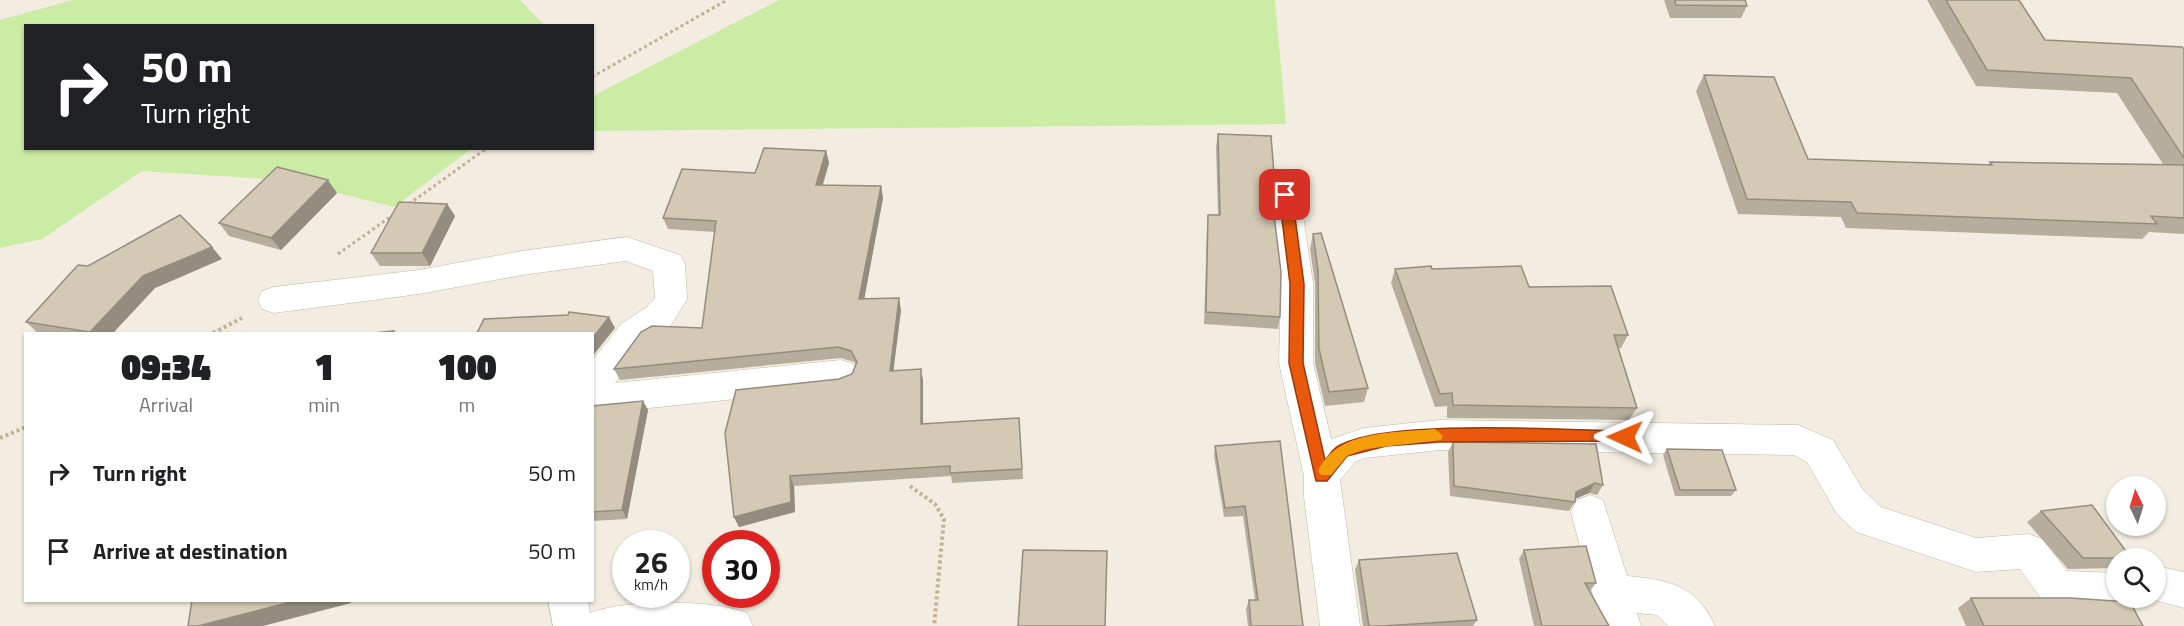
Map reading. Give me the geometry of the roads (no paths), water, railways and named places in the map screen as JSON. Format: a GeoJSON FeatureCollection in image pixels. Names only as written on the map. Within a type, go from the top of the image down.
{"type":"FeatureCollection","features":[{"type":"Feature","properties":{"kind":"street"},"geometry":{"type":"LineString","coordinates":[[1285,195],[1297,284],[1296,363],[1322,476],[1322,497],[1340,626]]}},
{"type":"Feature","properties":{"kind":"street"},"geometry":{"type":"LineString","coordinates":[[274,300],[419,282],[522,263],[627,249],[669,264],[671,299],[666,308],[659,316],[633,333],[594,384]]}},
{"type":"Feature","properties":{"kind":"street"},"geometry":{"type":"LineString","coordinates":[[594,400],[841,374]]}},
{"type":"Feature","properties":{"kind":"street"},"geometry":{"type":"LineString","coordinates":[[1322,476],[1342,451],[1364,443],[1439,435],[1798,440],[1820,451],[1850,502],[1869,520],[1976,555],[2029,551],[2056,588],[2106,590]]}},
{"type":"Feature","properties":{"kind":"street"},"geometry":{"type":"LineString","coordinates":[[1590,512],[1617,609],[1666,598],[1695,626]]}},
{"type":"Feature","properties":{"kind":"street"},"geometry":{"type":"LineString","coordinates":[[2166,586],[2184,590]]}},
{"type":"Feature","properties":{"kind":"street"},"geometry":{"type":"LineString","coordinates":[[568,602],[573,626]]}},
{"type":"Feature","properties":{"kind":"street"},"geometry":{"type":"LineString","coordinates":[[604,626],[664,621],[733,626]]}}]}
